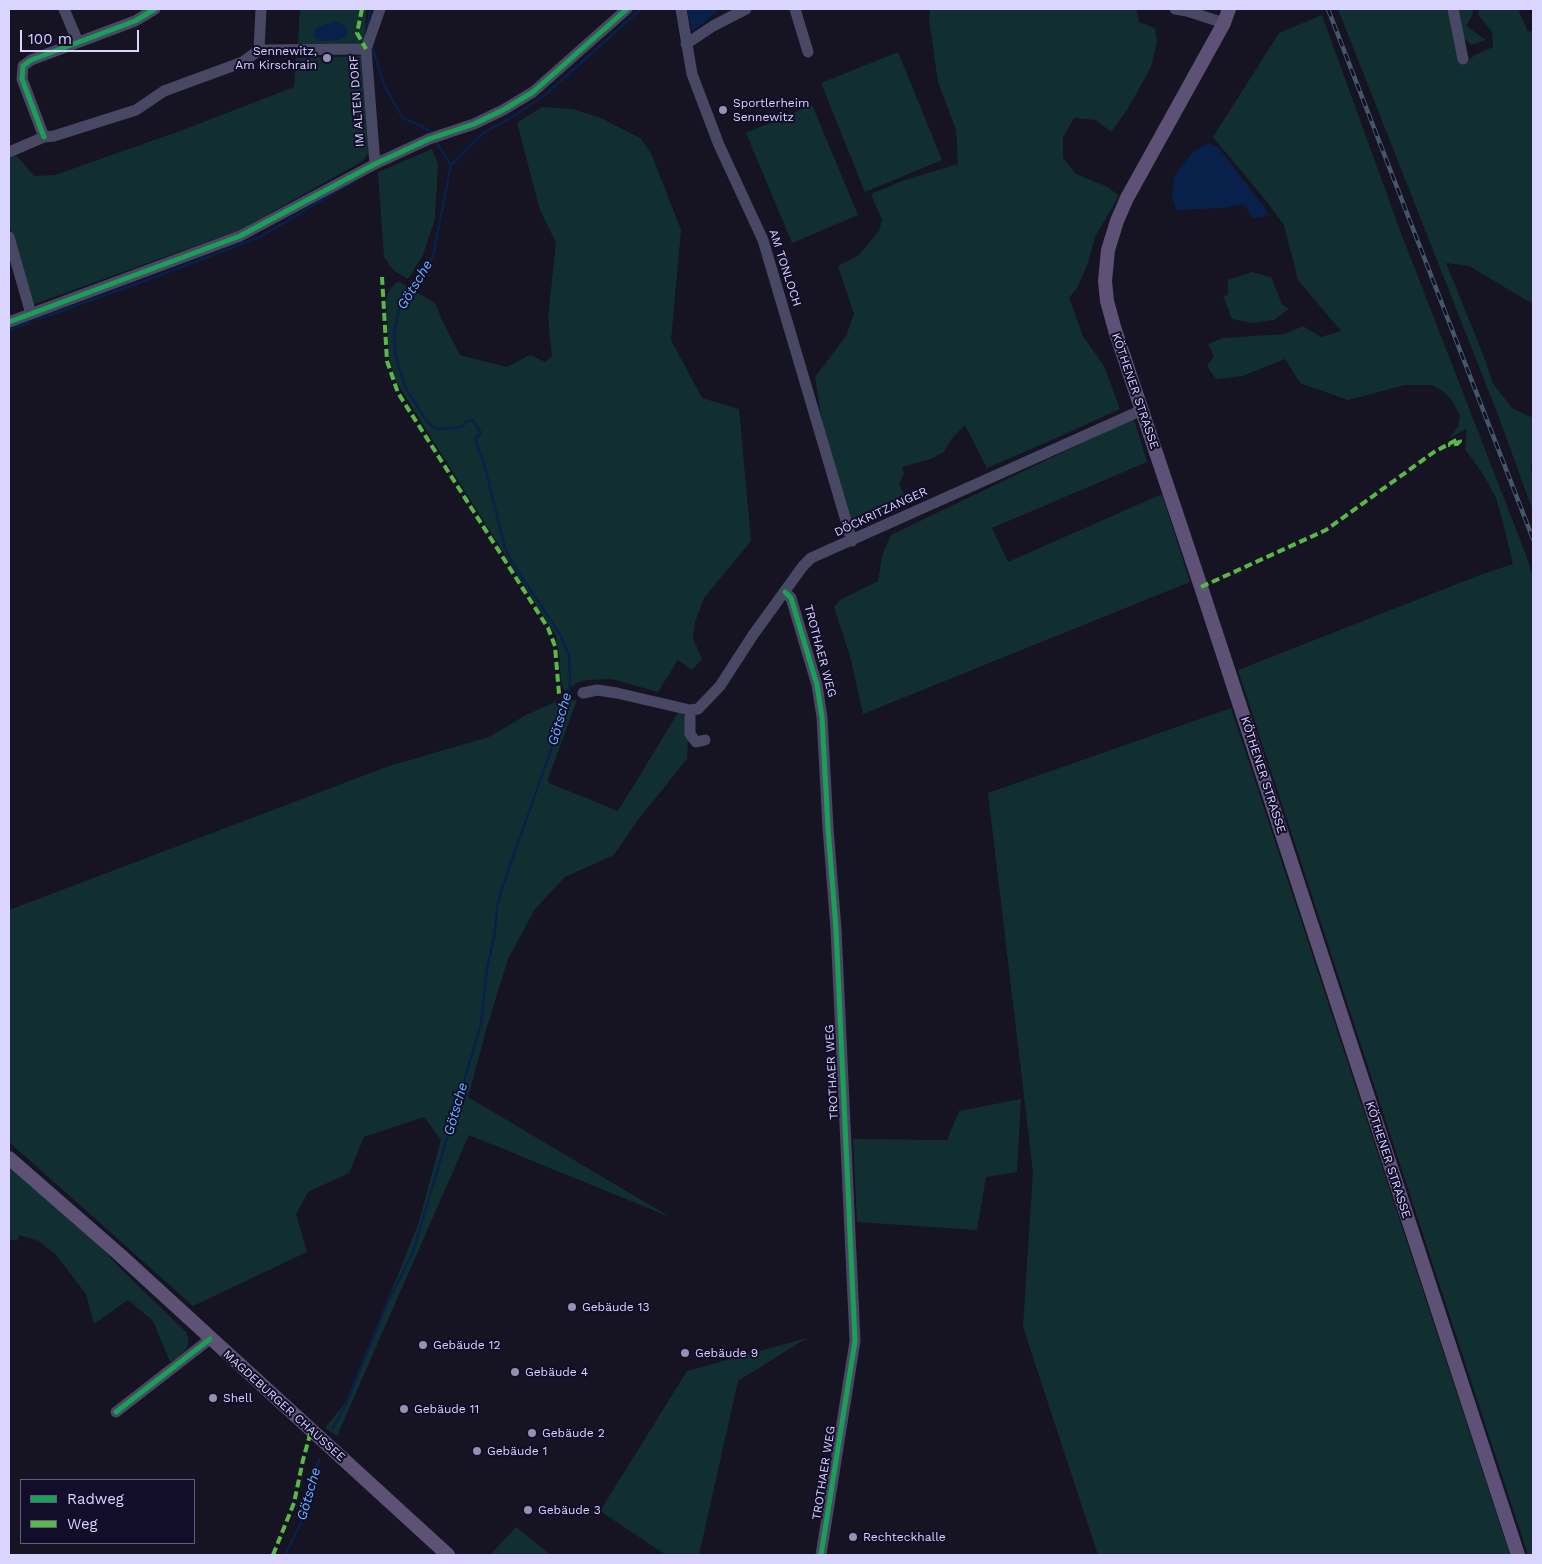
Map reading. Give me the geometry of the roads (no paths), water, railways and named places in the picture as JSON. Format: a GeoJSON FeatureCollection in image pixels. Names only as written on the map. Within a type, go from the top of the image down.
{"type":"FeatureCollection","features":[{"type":"Feature","properties":{"kind":"main road","name":"KÖTHENER STRASSE"},"geometry":{"type":"LineString","coordinates":[[1229,9],[1224,23],[1116,221],[1108,250],[1105,280],[1107,301],[1518,1555]]}},
{"type":"Feature","properties":{"kind":"main road","name":"MAGDEBURGER CHAUSSEE"},"geometry":{"type":"LineString","coordinates":[[9,1158],[119,1254],[448,1555]]}},
{"type":"Feature","properties":{"kind":"street"},"geometry":{"type":"LineString","coordinates":[[64,9],[78,42]]}},
{"type":"Feature","properties":{"kind":"street"},"geometry":{"type":"LineString","coordinates":[[44,137],[22,79],[23,66],[31,60],[135,21],[155,9]]}},
{"type":"Feature","properties":{"kind":"street"},"geometry":{"type":"LineString","coordinates":[[259,50],[261,9]]}},
{"type":"Feature","properties":{"kind":"street","name":"IM ALTEN DORF"},"geometry":{"type":"LineString","coordinates":[[375,164],[366,49],[380,9]]}},
{"type":"Feature","properties":{"kind":"street"},"geometry":{"type":"LineString","coordinates":[[9,322],[240,236],[375,164],[434,137],[507,114],[627,9]]}},
{"type":"Feature","properties":{"kind":"street","name":"AM TONLOCH"},"geometry":{"type":"LineString","coordinates":[[681,9],[692,74],[719,145],[762,240],[852,541]]}},
{"type":"Feature","properties":{"kind":"street"},"geometry":{"type":"LineString","coordinates":[[686,44],[720,22],[746,9]]}},
{"type":"Feature","properties":{"kind":"street"},"geometry":{"type":"LineString","coordinates":[[795,9],[808,52]]}},
{"type":"Feature","properties":{"kind":"street"},"geometry":{"type":"LineString","coordinates":[[1175,9],[1224,23]]}},
{"type":"Feature","properties":{"kind":"street"},"geometry":{"type":"LineString","coordinates":[[1453,9],[1463,59]]}},
{"type":"Feature","properties":{"kind":"street"},"geometry":{"type":"LineString","coordinates":[[9,152],[44,137],[54,136],[136,110],[164,91],[243,62],[259,50],[366,49]]}},
{"type":"Feature","properties":{"kind":"street"},"geometry":{"type":"LineString","coordinates":[[9,238],[31,314]]}},
{"type":"Feature","properties":{"kind":"street","name":"DÖCKRITZANGER"},"geometry":{"type":"LineString","coordinates":[[690,710],[698,709],[720,686],[753,635],[803,566],[811,558],[1142,410]]}},
{"type":"Feature","properties":{"kind":"street","name":"TROTHAER WEG"},"geometry":{"type":"LineString","coordinates":[[785,592],[791,598],[817,685],[822,717],[836,929],[855,1341],[821,1555]]}},
{"type":"Feature","properties":{"kind":"street"},"geometry":{"type":"LineString","coordinates":[[583,693],[597,690],[617,693],[690,710],[690,734],[696,742],[705,740]]}},
{"type":"Feature","properties":{"kind":"street"},"geometry":{"type":"LineString","coordinates":[[116,1412],[210,1339]]}},
{"type":"Feature","properties":{"kind":"water"},"geometry":{"type":"Polygon","coordinates":[[[687,9],[720,9],[692,32],[687,9]]]}},
{"type":"Feature","properties":{"kind":"water"},"geometry":{"type":"Polygon","coordinates":[[[334,21],[342,24],[348,30],[347,36],[338,40],[324,41],[315,38],[313,33],[315,29],[334,21]]]}},
{"type":"Feature","properties":{"kind":"water"},"geometry":{"type":"Polygon","coordinates":[[[1208,143],[1218,147],[1270,215],[1253,218],[1243,204],[1222,208],[1176,210],[1172,196],[1174,176],[1192,153],[1208,143]]]}},
{"type":"Feature","properties":{"kind":"waterway","name":"Götsche"},"geometry":{"type":"LineString","coordinates":[[368,27],[370,9]]}},
{"type":"Feature","properties":{"kind":"waterway"},"geometry":{"type":"LineString","coordinates":[[451,165],[482,134],[517,114],[546,94],[641,9]]}},
{"type":"Feature","properties":{"kind":"waterway","name":"Götsche"},"geometry":{"type":"LineString","coordinates":[[371,44],[385,87],[403,118],[430,131],[432,135]]}},
{"type":"Feature","properties":{"kind":"waterway","name":"Götsche"},"geometry":{"type":"LineString","coordinates":[[333,1428],[346,1404],[386,1306],[413,1252],[481,1024],[487,969],[495,932],[497,907],[503,885],[568,702],[570,680],[569,656],[561,636],[512,562],[505,548],[484,463],[478,448],[476,438],[481,433],[473,420],[467,421],[462,427],[434,428],[427,421],[406,389],[399,368],[395,352],[394,332],[399,310],[433,256],[451,165],[435,140]]}},
{"type":"Feature","properties":{"kind":"waterway"},"geometry":{"type":"LineString","coordinates":[[36,320],[260,237],[354,181]]}},
{"type":"Feature","properties":{"kind":"waterway"},"geometry":{"type":"LineString","coordinates":[[9,330],[30,322]]}},
{"type":"Feature","properties":{"kind":"waterway","name":"Götsche"},"geometry":{"type":"LineString","coordinates":[[285,1555],[304,1517],[319,1459]]}},
{"type":"Feature","properties":{"kind":"railway"},"geometry":{"type":"LineString","coordinates":[[1328,9],[1533,539]]}},
{"type":"Feature","properties":{"kind":"place","name":"Sennewitz, Am Kirschrain"},"geometry":{"type":"Point","coordinates":[327,58]}},
{"type":"Feature","properties":{"kind":"place","name":"Sportlerheim Sennewitz"},"geometry":{"type":"Point","coordinates":[723,110]}},
{"type":"Feature","properties":{"kind":"place","name":"Gebäude 13"},"geometry":{"type":"Point","coordinates":[572,1307]}},
{"type":"Feature","properties":{"kind":"place","name":"Gebäude 12"},"geometry":{"type":"Point","coordinates":[423,1345]}},
{"type":"Feature","properties":{"kind":"place","name":"Gebäude 9"},"geometry":{"type":"Point","coordinates":[685,1353]}},
{"type":"Feature","properties":{"kind":"place","name":"Gebäude 4"},"geometry":{"type":"Point","coordinates":[515,1372]}},
{"type":"Feature","properties":{"kind":"place","name":"Shell"},"geometry":{"type":"Point","coordinates":[213,1398]}},
{"type":"Feature","properties":{"kind":"place","name":"Gebäude 11"},"geometry":{"type":"Point","coordinates":[404,1409]}},
{"type":"Feature","properties":{"kind":"place","name":"Gebäude 2"},"geometry":{"type":"Point","coordinates":[532,1433]}},
{"type":"Feature","properties":{"kind":"place","name":"Gebäude 1"},"geometry":{"type":"Point","coordinates":[477,1451]}},
{"type":"Feature","properties":{"kind":"place","name":"Gebäude 3"},"geometry":{"type":"Point","coordinates":[528,1510]}},
{"type":"Feature","properties":{"kind":"place","name":"Rechteckhalle"},"geometry":{"type":"Point","coordinates":[853,1537]}}]}
